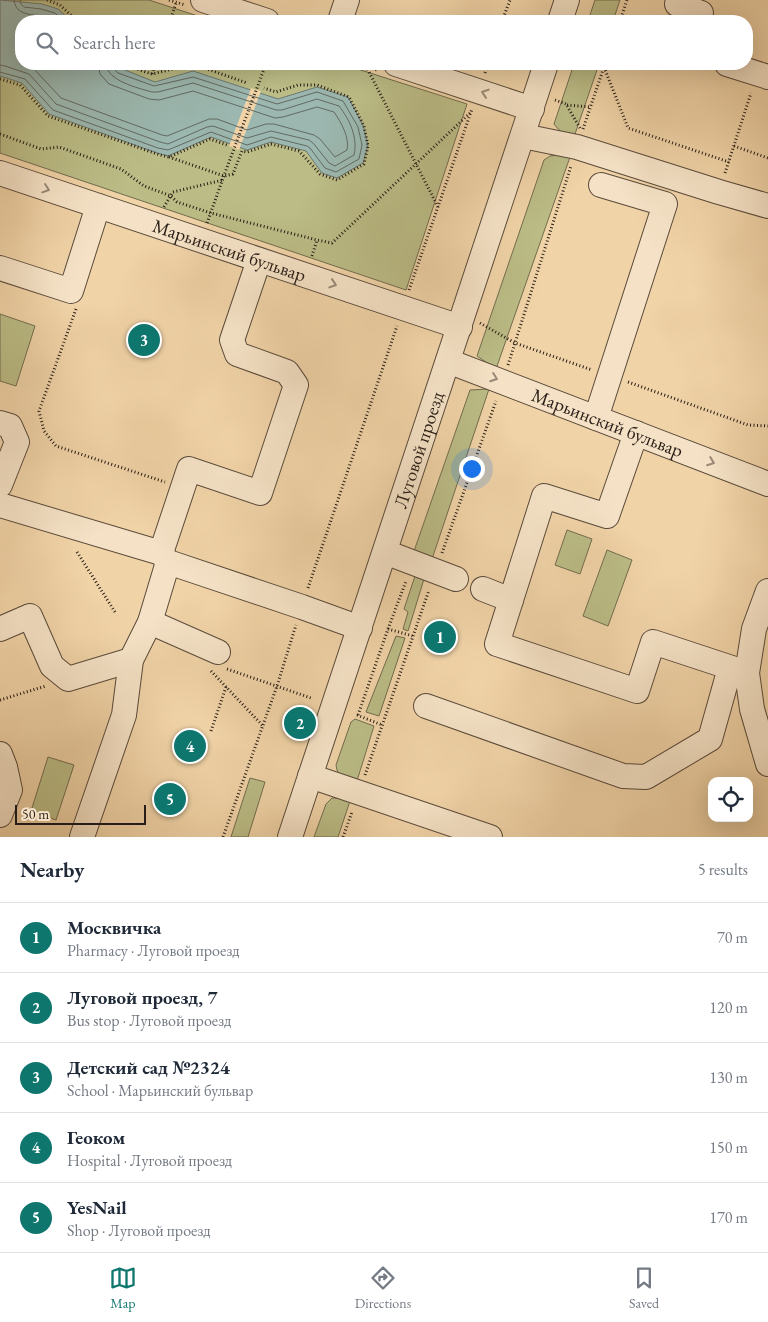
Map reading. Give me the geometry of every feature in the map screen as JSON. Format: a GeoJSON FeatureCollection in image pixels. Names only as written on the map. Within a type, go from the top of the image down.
{"type":"FeatureCollection","features":[{"type":"Feature","properties":{"kind":"street"},"geometry":{"type":"LineString","coordinates":[[203,0],[249,15]]}},
{"type":"Feature","properties":{"kind":"street"},"geometry":{"type":"LineString","coordinates":[[342,15],[346,0]]}},
{"type":"Feature","properties":{"kind":"street"},"geometry":{"type":"LineString","coordinates":[[562,15],[567,0]]}},
{"type":"Feature","properties":{"kind":"street"},"geometry":{"type":"LineString","coordinates":[[677,4],[701,12]]}},
{"type":"Feature","properties":{"kind":"street"},"geometry":{"type":"LineString","coordinates":[[414,70],[532,109]]}},
{"type":"Feature","properties":{"kind":"street","name":"Луговой проезд"},"geometry":{"type":"LineString","coordinates":[[290,837],[544,70]]}},
{"type":"Feature","properties":{"kind":"street"},"geometry":{"type":"LineString","coordinates":[[745,70],[763,76]]}},
{"type":"Feature","properties":{"kind":"street"},"geometry":{"type":"LineString","coordinates":[[523,136],[577,147],[768,206]]}},
{"type":"Feature","properties":{"kind":"street","name":"Марьинский бульвар"},"geometry":{"type":"LineString","coordinates":[[0,173],[403,308],[462,320]]}},
{"type":"Feature","properties":{"kind":"street"},"geometry":{"type":"LineString","coordinates":[[596,418],[665,204],[601,185]]}},
{"type":"Feature","properties":{"kind":"street"},"geometry":{"type":"LineString","coordinates":[[0,268],[71,291],[98,206]]}},
{"type":"Feature","properties":{"kind":"street"},"geometry":{"type":"LineString","coordinates":[[82,837],[124,714],[131,660],[150,622],[164,557],[189,469],[260,493],[294,394],[296,385],[287,372],[237,354],[232,340],[259,260]]}},
{"type":"Feature","properties":{"kind":"street","name":"Марьинский бульвар"},"geometry":{"type":"LineString","coordinates":[[448,361],[768,484]]}},
{"type":"Feature","properties":{"kind":"street"},"geometry":{"type":"LineString","coordinates":[[0,423],[10,426],[16,442],[0,486]]}},
{"type":"Feature","properties":{"kind":"street"},"geometry":{"type":"LineString","coordinates":[[636,433],[607,516],[544,496],[497,644],[637,691],[653,642],[738,671]]}},
{"type":"Feature","properties":{"kind":"street"},"geometry":{"type":"LineString","coordinates":[[0,505],[164,557],[360,628]]}},
{"type":"Feature","properties":{"kind":"street"},"geometry":{"type":"LineString","coordinates":[[385,552],[446,575]]}},
{"type":"Feature","properties":{"kind":"street"},"geometry":{"type":"LineString","coordinates":[[482,589],[511,600]]}},
{"type":"Feature","properties":{"kind":"street"},"geometry":{"type":"LineString","coordinates":[[426,706],[623,776],[646,777],[710,739],[768,591]]}},
{"type":"Feature","properties":{"kind":"street"},"geometry":{"type":"LineString","coordinates":[[0,629],[30,616],[52,666],[68,679],[131,660]]}},
{"type":"Feature","properties":{"kind":"street"},"geometry":{"type":"LineString","coordinates":[[150,622],[217,662]]}},
{"type":"Feature","properties":{"kind":"street"},"geometry":{"type":"LineString","coordinates":[[738,671],[752,709],[768,764]]}},
{"type":"Feature","properties":{"kind":"street"},"geometry":{"type":"LineString","coordinates":[[0,754],[10,790],[0,815]]}},
{"type":"Feature","properties":{"kind":"street"},"geometry":{"type":"LineString","coordinates":[[310,776],[490,837]]}},
{"type":"Feature","properties":{"kind":"path"},"geometry":{"type":"LineString","coordinates":[[47,0],[60,5],[71,15]]}},
{"type":"Feature","properties":{"kind":"path"},"geometry":{"type":"LineString","coordinates":[[504,15],[510,0]]}},
{"type":"Feature","properties":{"kind":"path"},"geometry":{"type":"LineString","coordinates":[[622,15],[627,0]]}},
{"type":"Feature","properties":{"kind":"path"},"geometry":{"type":"LineString","coordinates":[[172,15],[176,2]]}},
{"type":"Feature","properties":{"kind":"path"},"geometry":{"type":"LineString","coordinates":[[140,70],[152,74],[168,70]]}},
{"type":"Feature","properties":{"kind":"path"},"geometry":{"type":"LineString","coordinates":[[152,74],[154,70]]}},
{"type":"Feature","properties":{"kind":"path"},"geometry":{"type":"LineString","coordinates":[[210,70],[247,83]]}},
{"type":"Feature","properties":{"kind":"path"},"geometry":{"type":"LineString","coordinates":[[214,204],[263,70]]}},
{"type":"Feature","properties":{"kind":"path"},"geometry":{"type":"LineString","coordinates":[[368,70],[439,208]]}},
{"type":"Feature","properties":{"kind":"path"},"geometry":{"type":"LineString","coordinates":[[223,837],[277,686],[403,308],[486,70]]}},
{"type":"Feature","properties":{"kind":"path"},"geometry":{"type":"LineString","coordinates":[[507,367],[603,70]]}},
{"type":"Feature","properties":{"kind":"path"},"geometry":{"type":"LineString","coordinates":[[607,70],[628,128],[729,162]]}},
{"type":"Feature","properties":{"kind":"path"},"geometry":{"type":"LineString","coordinates":[[719,192],[734,146],[763,76]]}},
{"type":"Feature","properties":{"kind":"path"},"geometry":{"type":"LineString","coordinates":[[0,79],[20,85],[48,116],[169,157],[223,178]]}},
{"type":"Feature","properties":{"kind":"path"},"geometry":{"type":"LineString","coordinates":[[166,229],[173,192],[233,174],[242,151],[248,152],[271,144],[299,151],[320,174],[337,180],[364,164],[368,146],[364,126],[348,97],[317,85],[298,85],[276,92],[264,88]]}},
{"type":"Feature","properties":{"kind":"path"},"geometry":{"type":"LineString","coordinates":[[566,104],[590,107]]}},
{"type":"Feature","properties":{"kind":"path"},"geometry":{"type":"LineString","coordinates":[[0,134],[41,149],[59,147],[121,169],[144,186],[171,196],[178,202],[211,213],[332,243],[470,113]]}},
{"type":"Feature","properties":{"kind":"path"},"geometry":{"type":"LineString","coordinates":[[169,157],[210,139],[227,145]]}},
{"type":"Feature","properties":{"kind":"path"},"geometry":{"type":"LineString","coordinates":[[734,146],[768,158]]}},
{"type":"Feature","properties":{"kind":"path"},"geometry":{"type":"LineString","coordinates":[[309,264],[317,240]]}},
{"type":"Feature","properties":{"kind":"path"},"geometry":{"type":"LineString","coordinates":[[71,291],[80,298],[39,411],[44,431],[56,446],[183,488]]}},
{"type":"Feature","properties":{"kind":"path"},"geometry":{"type":"LineString","coordinates":[[462,320],[515,343],[748,424],[768,426]]}},
{"type":"Feature","properties":{"kind":"path"},"geometry":{"type":"LineString","coordinates":[[344,837],[413,636],[446,575],[496,401]]}},
{"type":"Feature","properties":{"kind":"path"},"geometry":{"type":"LineString","coordinates":[[77,552],[115,612]]}},
{"type":"Feature","properties":{"kind":"path"},"geometry":{"type":"LineString","coordinates":[[382,726],[356,714],[406,579]]}},
{"type":"Feature","properties":{"kind":"path"},"geometry":{"type":"LineString","coordinates":[[388,629],[413,636]]}},
{"type":"Feature","properties":{"kind":"path"},"geometry":{"type":"LineString","coordinates":[[217,662],[311,698]]}},
{"type":"Feature","properties":{"kind":"path"},"geometry":{"type":"LineString","coordinates":[[217,662],[226,686],[263,726]]}},
{"type":"Feature","properties":{"kind":"path"},"geometry":{"type":"LineString","coordinates":[[0,700],[68,679]]}},
{"type":"Feature","properties":{"kind":"path"},"geometry":{"type":"LineString","coordinates":[[211,731],[226,686]]}},
{"type":"Feature","properties":{"kind":"green space"},"geometry":{"type":"Polygon","coordinates":[[[0,0],[149,0],[195,15],[15,15],[15,70],[361,70],[467,104],[406,290],[0,153],[0,0]]]}},
{"type":"Feature","properties":{"kind":"green space"},"geometry":{"type":"Polygon","coordinates":[[[595,0],[620,0],[615,15],[590,15],[595,0]]]}},
{"type":"Feature","properties":{"kind":"green space"},"geometry":{"type":"Polygon","coordinates":[[[572,70],[597,70],[574,137],[563,133],[554,124],[572,70]]]}},
{"type":"Feature","properties":{"kind":"green space"},"geometry":{"type":"Polygon","coordinates":[[[550,156],[570,157],[496,369],[477,356],[544,160],[550,156]]]}},
{"type":"Feature","properties":{"kind":"green space"},"geometry":{"type":"Polygon","coordinates":[[[0,314],[35,326],[16,386],[0,381],[0,314]]]}},
{"type":"Feature","properties":{"kind":"green space"},"geometry":{"type":"Polygon","coordinates":[[[489,389],[431,562],[413,554],[470,390],[489,389]]]}},
{"type":"Feature","properties":{"kind":"green space"},"geometry":{"type":"Polygon","coordinates":[[[567,530],[592,539],[580,574],[555,565],[567,530]]]}},
{"type":"Feature","properties":{"kind":"green space"},"geometry":{"type":"Polygon","coordinates":[[[607,550],[632,560],[608,626],[583,616],[607,550]]]}},
{"type":"Feature","properties":{"kind":"green space"},"geometry":{"type":"Polygon","coordinates":[[[415,576],[424,579],[408,631],[403,629],[408,612],[404,609],[415,576]]]}},
{"type":"Feature","properties":{"kind":"green space"},"geometry":{"type":"Polygon","coordinates":[[[396,636],[405,638],[379,716],[366,712],[396,636]]]}},
{"type":"Feature","properties":{"kind":"green space"},"geometry":{"type":"Polygon","coordinates":[[[355,719],[374,726],[356,784],[340,775],[336,765],[351,722],[355,719]]]}},
{"type":"Feature","properties":{"kind":"green space"},"geometry":{"type":"Polygon","coordinates":[[[48,757],[74,765],[56,820],[31,811],[48,757]]]}},
{"type":"Feature","properties":{"kind":"green space"},"geometry":{"type":"Polygon","coordinates":[[[250,778],[265,782],[248,837],[231,837],[250,778]]]}},
{"type":"Feature","properties":{"kind":"green space"},"geometry":{"type":"Polygon","coordinates":[[[332,798],[350,801],[338,837],[314,837],[326,804],[332,798]]]}},
{"type":"Feature","properties":{"kind":"water"},"geometry":{"type":"Polygon","coordinates":[[[0,0],[42,4],[58,9],[64,15],[15,15],[15,70],[125,70],[155,82],[193,71],[278,99],[317,87],[348,97],[363,125],[368,145],[363,163],[337,178],[322,173],[306,151],[271,142],[247,150],[211,137],[168,156],[49,114],[22,83],[0,76],[0,0]]]}},
{"type":"Feature","properties":{"kind":"pier"},"geometry":{"type":"Polygon","coordinates":[[[251,88],[261,91],[239,150],[229,146],[251,88]]]}},
{"type":"Feature","properties":{"kind":"place","name":"Детский сад №2324"},"geometry":{"type":"Point","coordinates":[144,340]}},
{"type":"Feature","properties":{"kind":"place","name":"Москвичка"},"geometry":{"type":"Point","coordinates":[440,637]}},
{"type":"Feature","properties":{"kind":"place","name":"Луговой проезд, 7"},"geometry":{"type":"Point","coordinates":[300,723]}},
{"type":"Feature","properties":{"kind":"place","name":"Геоком"},"geometry":{"type":"Point","coordinates":[190,746]}},
{"type":"Feature","properties":{"kind":"place","name":"YesNail"},"geometry":{"type":"Point","coordinates":[170,799]}}]}
